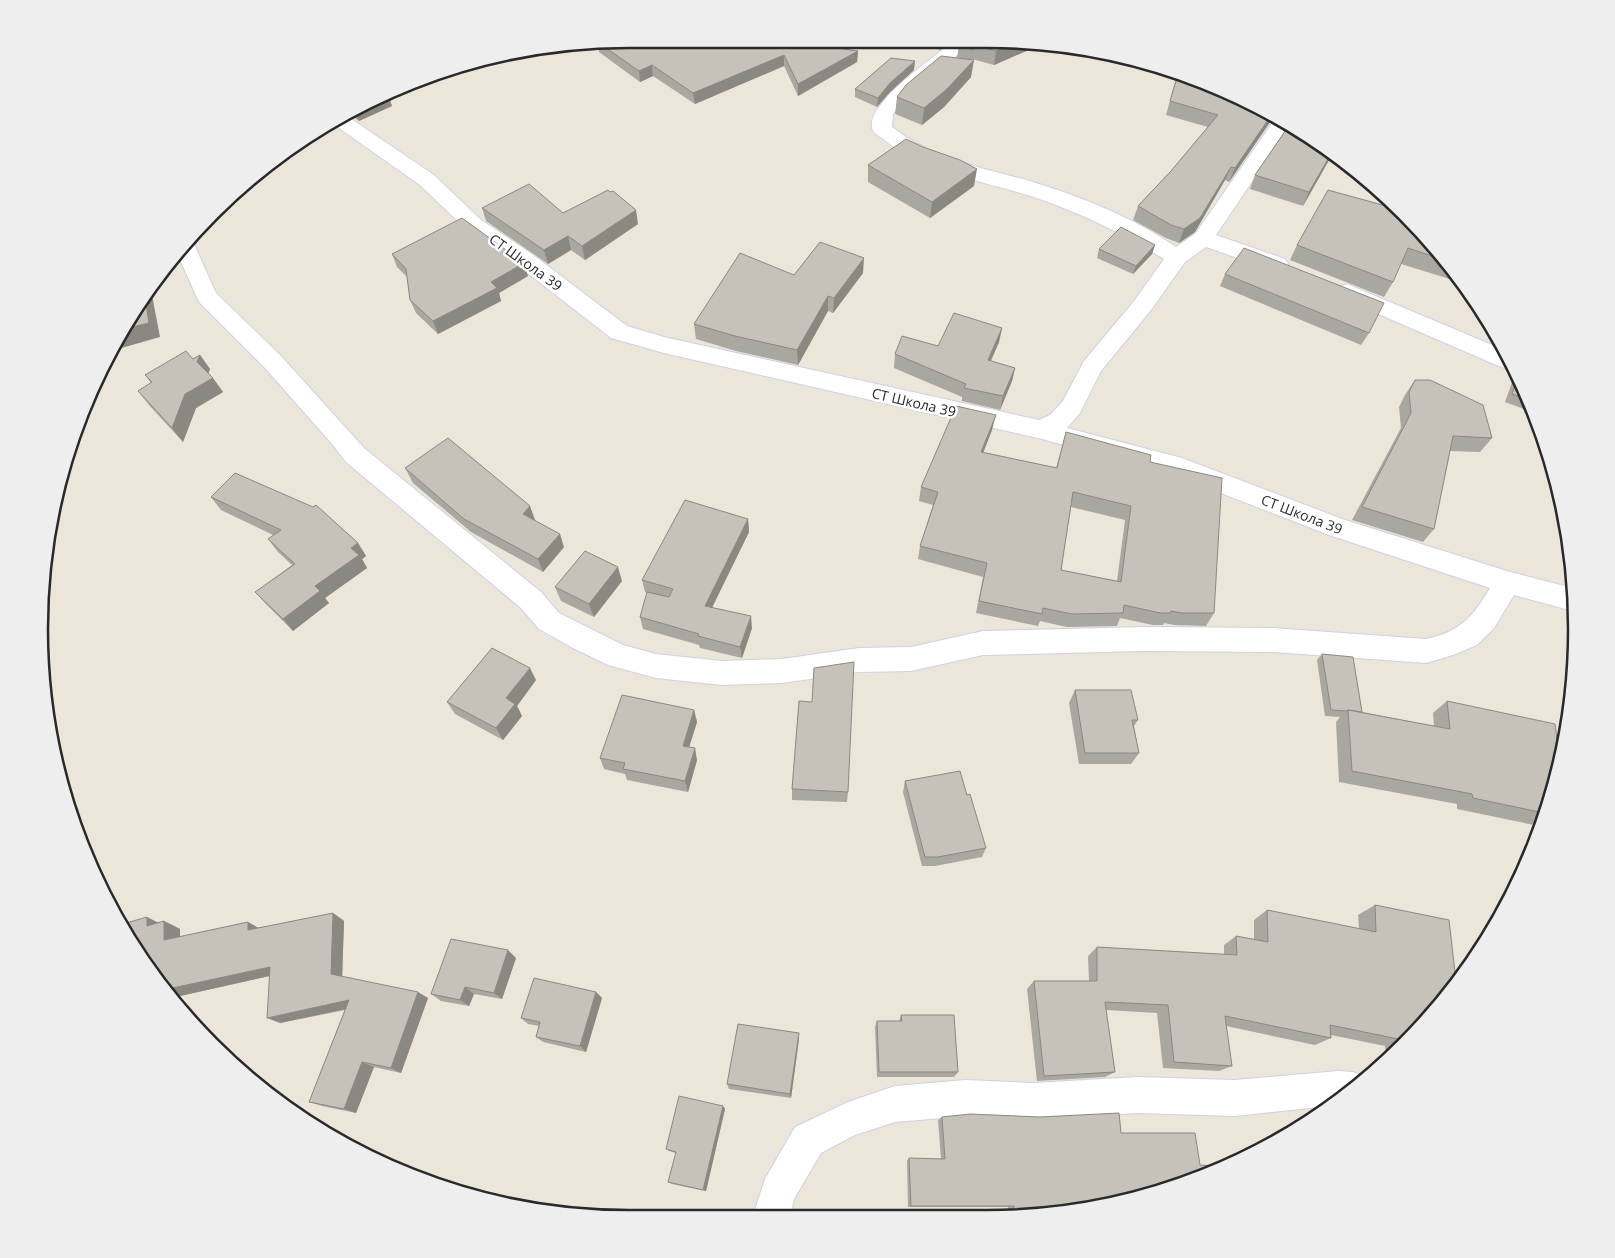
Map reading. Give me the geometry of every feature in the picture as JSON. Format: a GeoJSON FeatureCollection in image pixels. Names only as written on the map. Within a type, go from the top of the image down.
{"type":"FeatureCollection","features":[{"type":"Feature","properties":{"kind":"street"},"geometry":{"type":"LineString","coordinates":[[957,47],[896,97],[883,114],[882,129],[891,137],[910,148],[954,168],[1046,194],[1097,214],[1154,242],[1177,257]]}},
{"type":"Feature","properties":{"kind":"street","name":"СТ Школа 39"},"geometry":{"type":"LineString","coordinates":[[343,122],[427,180],[474,225],[524,259],[618,332],[778,371],[1042,430],[1182,468],[1338,528],[1507,582],[1566,598]]}},
{"type":"Feature","properties":{"kind":"street"},"geometry":{"type":"LineString","coordinates":[[1042,430],[1059,421],[1072,407],[1092,367],[1143,305],[1177,257],[1203,238],[1228,198],[1279,127]]}},
{"type":"Feature","properties":{"kind":"street"},"geometry":{"type":"LineString","coordinates":[[1203,238],[1295,271]]}},
{"type":"Feature","properties":{"kind":"street"},"geometry":{"type":"LineString","coordinates":[[187,252],[207,297],[273,362],[361,460],[530,600],[550,621],[583,640],[618,656],[656,666],[722,673],[782,671],[859,660],[911,659],[983,643],[1143,639],[1273,640],[1426,651],[1450,646],[1472,635],[1489,614],[1507,582]]}},
{"type":"Feature","properties":{"kind":"street"},"geometry":{"type":"LineString","coordinates":[[1330,284],[1500,357]]}},
{"type":"Feature","properties":{"kind":"street"},"geometry":{"type":"LineString","coordinates":[[773,1210],[778,1192],[808,1140],[848,1120],[895,1104],[966,1098],[1034,1101],[1138,1095],[1235,1098],[1342,1088]]}},
{"type":"Feature","properties":{"kind":"building"},"geometry":{"type":"Polygon","coordinates":[[[828,47],[858,51],[798,84],[784,55],[693,93],[652,65],[639,71],[606,48],[828,47]]]}},
{"type":"Feature","properties":{"kind":"building"},"geometry":{"type":"Polygon","coordinates":[[[981,47],[1003,48],[996,51],[981,47]]]}},
{"type":"Feature","properties":{"kind":"building"},"geometry":{"type":"Polygon","coordinates":[[[941,56],[974,60],[946,90],[924,108],[897,97],[906,85],[941,56]]]}},
{"type":"Feature","properties":{"kind":"building"},"geometry":{"type":"Polygon","coordinates":[[[891,58],[915,61],[890,83],[878,98],[855,89],[891,58]]]}},
{"type":"Feature","properties":{"kind":"building"},"geometry":{"type":"Polygon","coordinates":[[[1176,79],[1243,107],[1268,120],[1235,168],[1231,167],[1200,218],[1184,229],[1171,225],[1138,206],[1171,171],[1218,115],[1170,101],[1176,79]]]}},
{"type":"Feature","properties":{"kind":"building"},"geometry":{"type":"Polygon","coordinates":[[[1285,131],[1328,159],[1309,192],[1255,175],[1285,131]]]}},
{"type":"Feature","properties":{"kind":"building"},"geometry":{"type":"Polygon","coordinates":[[[906,139],[960,160],[977,169],[932,202],[868,165],[906,139]]]}},
{"type":"Feature","properties":{"kind":"building"},"geometry":{"type":"Polygon","coordinates":[[[529,184],[563,213],[608,190],[610,192],[613,191],[636,210],[582,246],[568,236],[544,250],[482,208],[529,184]]]}},
{"type":"Feature","properties":{"kind":"building"},"geometry":{"type":"Polygon","coordinates":[[[1328,190],[1383,205],[1431,256],[1408,248],[1393,282],[1297,245],[1328,190]]]}},
{"type":"Feature","properties":{"kind":"building"},"geometry":{"type":"Polygon","coordinates":[[[462,218],[524,263],[491,282],[497,288],[433,321],[410,300],[406,269],[392,254],[462,218]]]}},
{"type":"Feature","properties":{"kind":"building"},"geometry":{"type":"Polygon","coordinates":[[[1121,227],[1155,245],[1136,266],[1099,249],[1121,227]]]}},
{"type":"Feature","properties":{"kind":"building"},"geometry":{"type":"Polygon","coordinates":[[[820,242],[864,258],[834,298],[828,296],[797,350],[735,336],[694,324],[740,253],[794,275],[820,242]]]}},
{"type":"Feature","properties":{"kind":"building"},"geometry":{"type":"Polygon","coordinates":[[[1244,248],[1384,303],[1369,333],[1225,274],[1244,248]]]}},
{"type":"Feature","properties":{"kind":"building"},"geometry":{"type":"Polygon","coordinates":[[[146,306],[149,323],[132,327],[146,306]]]}},
{"type":"Feature","properties":{"kind":"building"},"geometry":{"type":"Polygon","coordinates":[[[954,313],[1002,328],[988,360],[1015,368],[1003,396],[964,388],[966,384],[895,354],[902,336],[938,346],[954,313]]]}},
{"type":"Feature","properties":{"kind":"building"},"geometry":{"type":"Polygon","coordinates":[[[186,351],[193,359],[200,355],[197,362],[213,378],[185,394],[172,428],[138,391],[152,382],[145,375],[186,351]]]}},
{"type":"Feature","properties":{"kind":"building"},"geometry":{"type":"Polygon","coordinates":[[[1415,380],[1430,380],[1483,405],[1492,438],[1453,436],[1434,529],[1362,507],[1411,413],[1409,392],[1415,380]]]}},
{"type":"Feature","properties":{"kind":"building"},"geometry":{"type":"Polygon","coordinates":[[[1514,387],[1519,396],[1512,394],[1514,387]]]}},
{"type":"Feature","properties":{"kind":"building"},"geometry":{"type":"Polygon","coordinates":[[[956,406],[996,415],[981,452],[1057,468],[1066,432],[1151,455],[1150,462],[1222,478],[1214,613],[1181,613],[1171,611],[1171,613],[1160,613],[1124,605],[1123,613],[1072,614],[1043,608],[1042,614],[979,601],[987,563],[920,546],[938,492],[921,487],[956,406]],[[1073,492],[1061,570],[1121,582],[1131,506],[1073,492]]]}},
{"type":"Feature","properties":{"kind":"building"},"geometry":{"type":"Polygon","coordinates":[[[448,438],[530,506],[523,514],[560,534],[538,559],[464,519],[405,468],[448,438]]]}},
{"type":"Feature","properties":{"kind":"building"},"geometry":{"type":"Polygon","coordinates":[[[235,473],[313,507],[316,505],[358,543],[351,548],[359,555],[315,586],[320,591],[283,619],[255,592],[295,564],[268,539],[281,530],[211,497],[235,473]]]}},
{"type":"Feature","properties":{"kind":"building"},"geometry":{"type":"Polygon","coordinates":[[[685,500],[748,519],[705,606],[751,616],[740,647],[698,636],[699,634],[640,617],[647,592],[669,597],[673,589],[642,580],[685,500]]]}},
{"type":"Feature","properties":{"kind":"building"},"geometry":{"type":"Polygon","coordinates":[[[585,551],[618,567],[589,604],[555,587],[585,551]]]}},
{"type":"Feature","properties":{"kind":"building"},"geometry":{"type":"Polygon","coordinates":[[[492,648],[530,668],[506,698],[515,704],[496,728],[447,702],[492,648]]]}},
{"type":"Feature","properties":{"kind":"building"},"geometry":{"type":"Polygon","coordinates":[[[1322,654],[1353,657],[1362,712],[1331,710],[1322,654]]]}},
{"type":"Feature","properties":{"kind":"building"},"geometry":{"type":"Polygon","coordinates":[[[854,662],[848,792],[792,789],[799,701],[812,702],[814,668],[854,662]]]}},
{"type":"Feature","properties":{"kind":"building"},"geometry":{"type":"Polygon","coordinates":[[[1075,690],[1131,690],[1138,720],[1132,720],[1139,753],[1085,753],[1075,690]]]}},
{"type":"Feature","properties":{"kind":"building"},"geometry":{"type":"Polygon","coordinates":[[[622,695],[694,710],[683,746],[695,748],[685,781],[623,769],[625,763],[600,758],[622,695]]]}},
{"type":"Feature","properties":{"kind":"building"},"geometry":{"type":"Polygon","coordinates":[[[1447,701],[1555,724],[1556,742],[1548,780],[1538,812],[1473,798],[1472,794],[1352,771],[1348,710],[1450,729],[1447,701]]]}},
{"type":"Feature","properties":{"kind":"building"},"geometry":{"type":"Polygon","coordinates":[[[960,771],[967,795],[970,794],[986,848],[938,857],[925,857],[905,781],[960,771]]]}},
{"type":"Feature","properties":{"kind":"building"},"geometry":{"type":"Polygon","coordinates":[[[1375,905],[1449,920],[1455,972],[1423,1012],[1398,1039],[1330,1025],[1331,1038],[1225,1016],[1232,1066],[1174,1062],[1168,1005],[1105,1002],[1115,1072],[1044,1076],[1034,981],[1097,981],[1097,947],[1237,955],[1236,936],[1268,942],[1267,910],[1376,932],[1375,905]]]}},
{"type":"Feature","properties":{"kind":"building"},"geometry":{"type":"Polygon","coordinates":[[[333,913],[331,974],[418,992],[391,1068],[362,1062],[344,1109],[309,1102],[349,1000],[267,1018],[270,967],[172,988],[127,923],[147,917],[147,926],[164,921],[164,940],[248,922],[248,930],[333,913]]]}},
{"type":"Feature","properties":{"kind":"building"},"geometry":{"type":"Polygon","coordinates":[[[451,939],[508,950],[494,993],[465,987],[460,1000],[431,994],[451,939]]]}},
{"type":"Feature","properties":{"kind":"building"},"geometry":{"type":"Polygon","coordinates":[[[534,978],[596,992],[580,1046],[536,1037],[540,1022],[521,1018],[534,978]]]}},
{"type":"Feature","properties":{"kind":"building"},"geometry":{"type":"Polygon","coordinates":[[[901,1015],[954,1015],[958,1072],[879,1072],[877,1021],[902,1021],[901,1015]]]}},
{"type":"Feature","properties":{"kind":"building"},"geometry":{"type":"Polygon","coordinates":[[[738,1024],[799,1033],[790,1094],[727,1084],[738,1024]]]}},
{"type":"Feature","properties":{"kind":"building"},"geometry":{"type":"Polygon","coordinates":[[[679,1096],[723,1106],[703,1190],[668,1182],[676,1152],[666,1149],[679,1096]]]}},
{"type":"Feature","properties":{"kind":"building"},"geometry":{"type":"Polygon","coordinates":[[[1119,1113],[1121,1133],[1195,1133],[1200,1165],[1210,1166],[1137,1191],[1062,1206],[1014,1209],[1014,1206],[911,1206],[909,1158],[945,1159],[942,1117],[970,1114],[1040,1117],[1119,1113]]]}}]}
